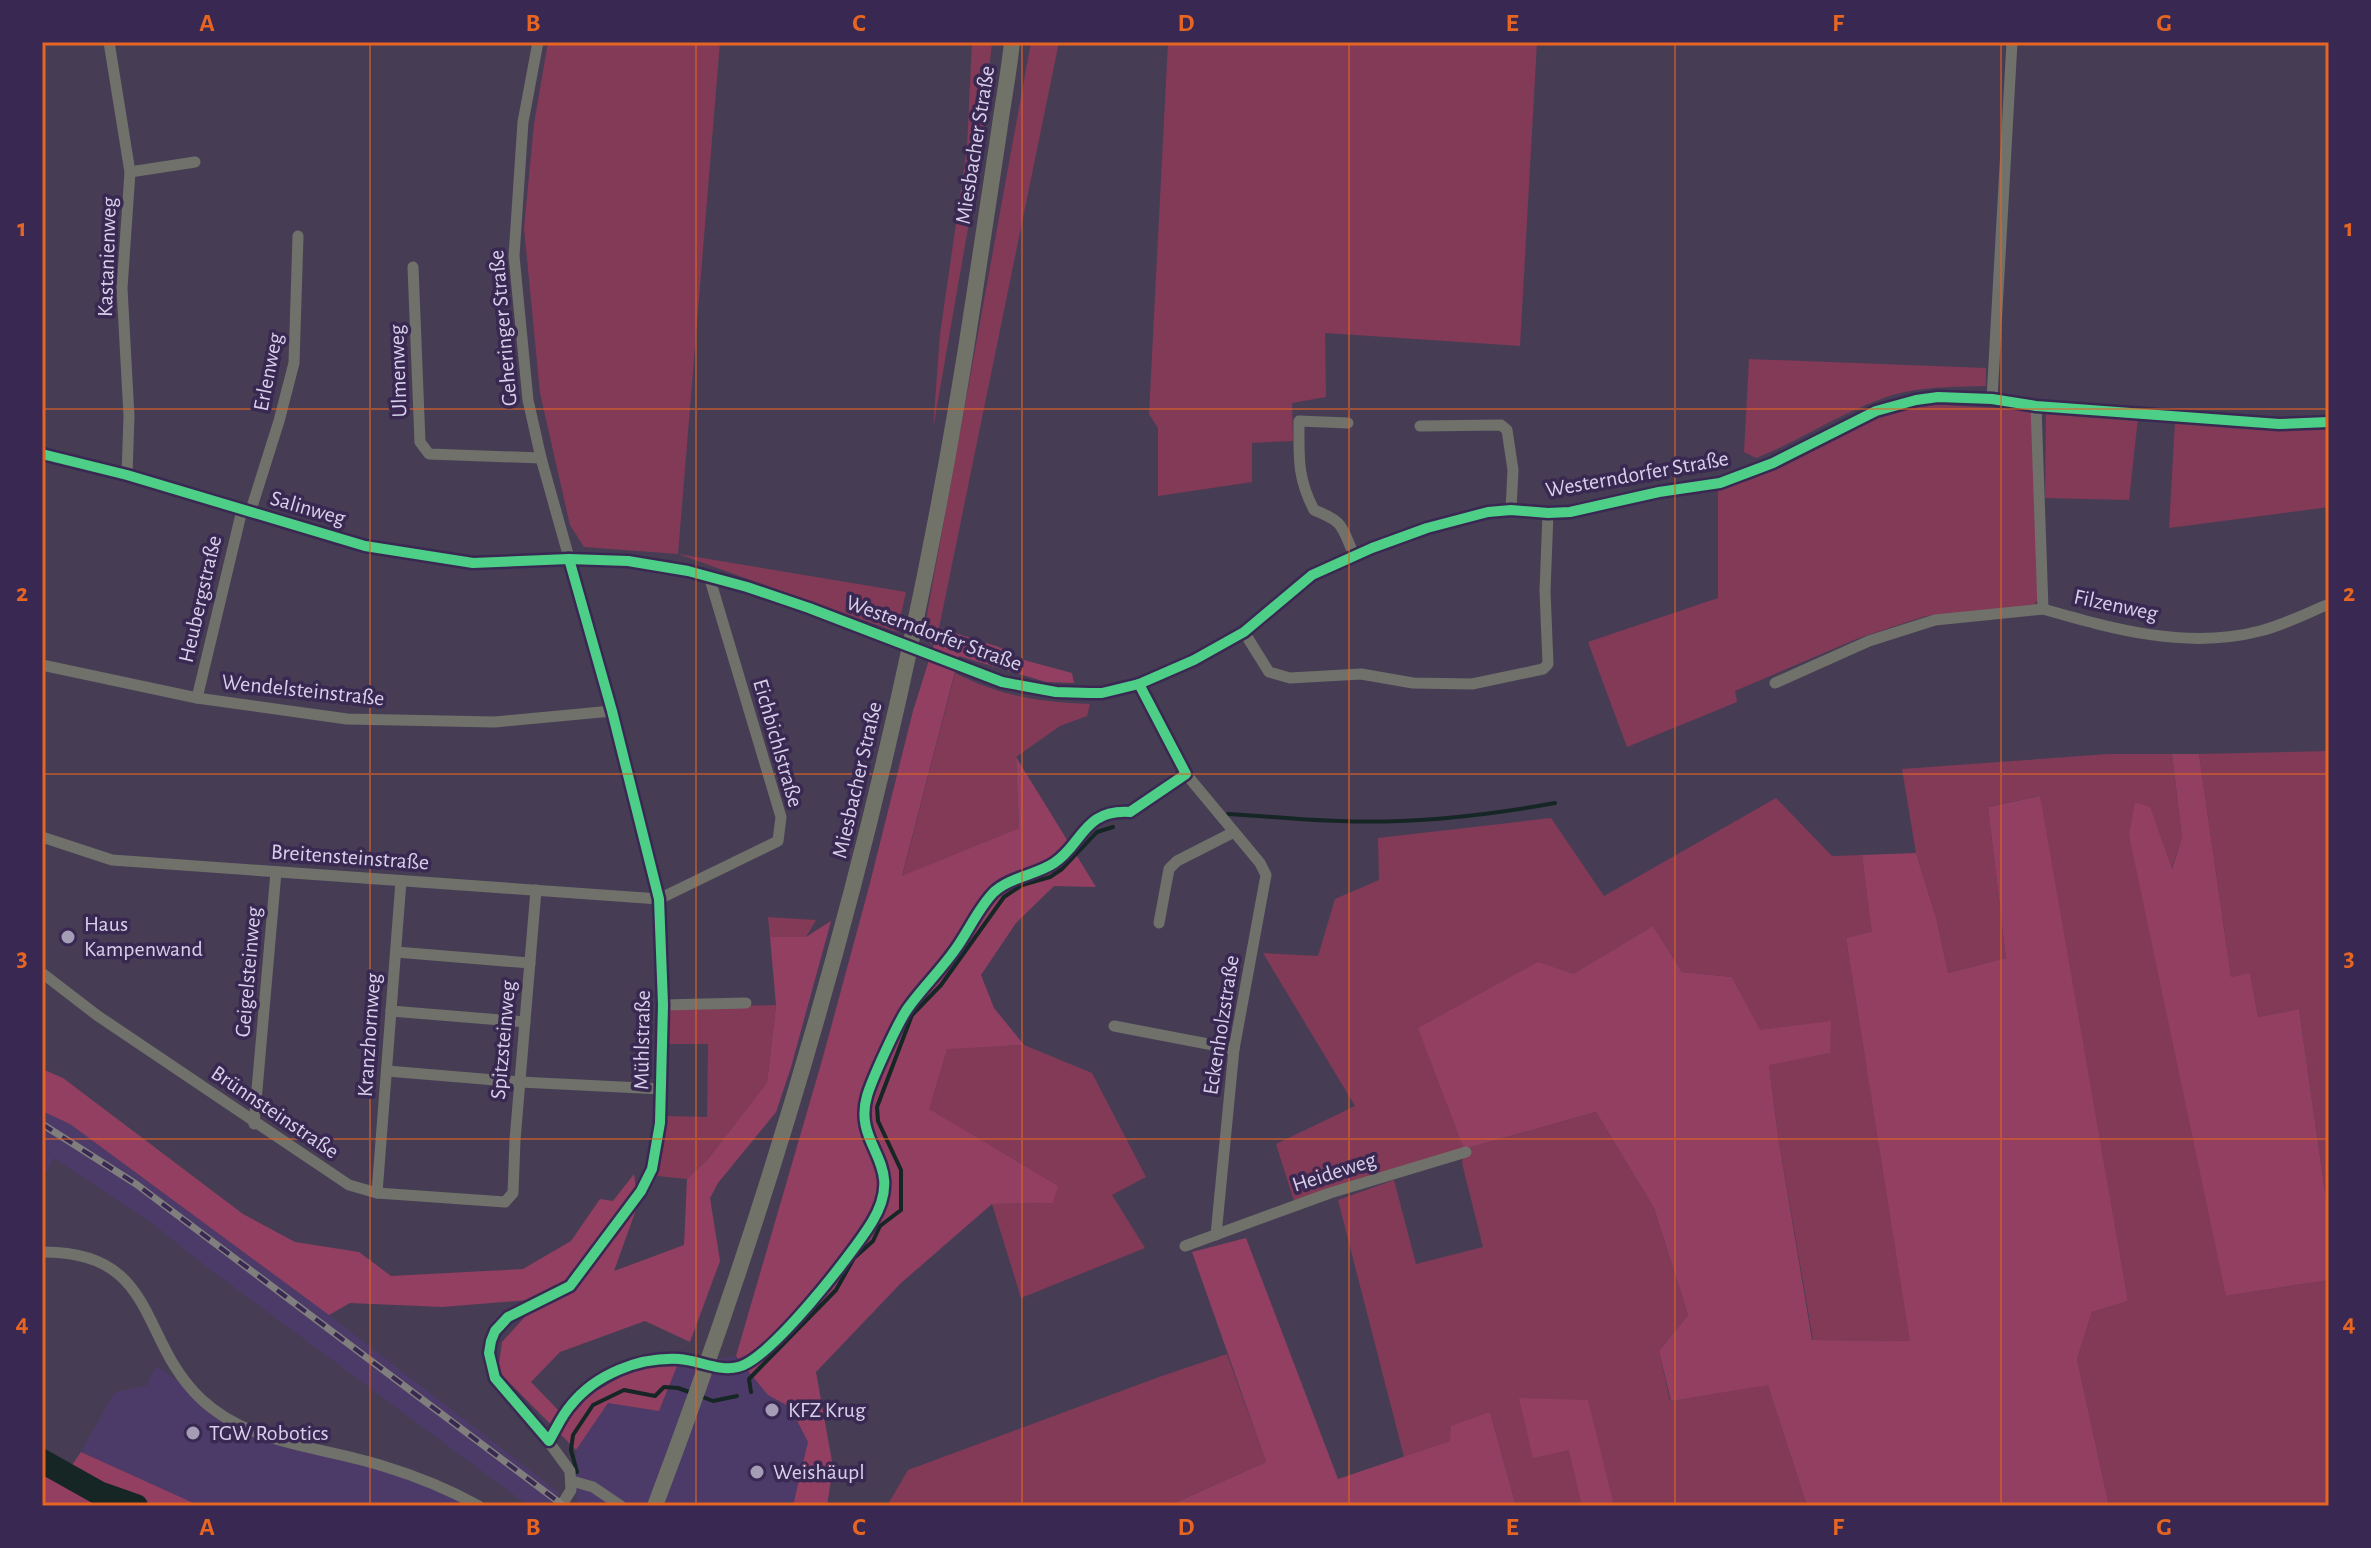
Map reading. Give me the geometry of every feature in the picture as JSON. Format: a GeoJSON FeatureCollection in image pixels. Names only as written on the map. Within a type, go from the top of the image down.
{"type":"FeatureCollection","features":[{"type":"Feature","properties":{"kind":"main road","name":"Miesbacher Straße"},"geometry":{"type":"LineString","coordinates":[[655,1506],[737,1282],[824,996],[855,882],[902,682],[952,443],[1012,44]]}},
{"type":"Feature","properties":{"kind":"street","name":"Kastanienweg"},"geometry":{"type":"LineString","coordinates":[[109,42],[130,172],[122,288],[129,416],[127,475]]}},
{"type":"Feature","properties":{"kind":"street","name":"Geheringer Straße"},"geometry":{"type":"LineString","coordinates":[[538,42],[523,122],[514,269],[528,400],[569,559]]}},
{"type":"Feature","properties":{"kind":"street"},"geometry":{"type":"LineString","coordinates":[[1992,399],[2012,42]]}},
{"type":"Feature","properties":{"kind":"street"},"geometry":{"type":"LineString","coordinates":[[130,172],[195,162]]}},
{"type":"Feature","properties":{"kind":"street","name":"Erlenweg"},"geometry":{"type":"LineString","coordinates":[[246,511],[279,421],[294,363],[298,318],[298,236]]}},
{"type":"Feature","properties":{"kind":"street","name":"Ulmenweg"},"geometry":{"type":"LineString","coordinates":[[413,267],[420,442],[429,454],[541,458]]}},
{"type":"Feature","properties":{"kind":"street","name":"Westerndorfer Straße"},"geometry":{"type":"LineString","coordinates":[[569,559],[628,561],[709,576],[809,608],[1002,682],[1056,692],[1102,693],[1139,684],[1194,660],[1244,632],[1312,575],[1354,555],[1427,528],[1488,512],[1570,512],[1659,492],[1720,483],[1773,463],[1876,411],[1897,404],[1938,397],[1992,399],[2036,406],[2279,424],[2329,422]]}},
{"type":"Feature","properties":{"kind":"street","name":"Filzenweg"},"geometry":{"type":"LineString","coordinates":[[2036,406],[2043,609],[2136,633],[2192,638],[2261,631],[2329,604]]}},
{"type":"Feature","properties":{"kind":"street"},"geometry":{"type":"LineString","coordinates":[[1348,423],[1299,421],[1299,458],[1303,489],[1314,510],[1333,516],[1340,523],[1354,555]]}},
{"type":"Feature","properties":{"kind":"street"},"geometry":{"type":"LineString","coordinates":[[1420,426],[1501,425],[1507,430],[1513,470],[1511,510]]}},
{"type":"Feature","properties":{"kind":"street","name":"Salinweg"},"geometry":{"type":"LineString","coordinates":[[42,454],[127,475],[365,546],[493,564],[569,559]]}},
{"type":"Feature","properties":{"kind":"street","name":"Heubergstraße"},"geometry":{"type":"LineString","coordinates":[[197,698],[246,511]]}},
{"type":"Feature","properties":{"kind":"street"},"geometry":{"type":"LineString","coordinates":[[1244,632],[1269,672],[1290,678],[1361,674],[1413,683],[1472,684],[1543,669],[1548,664],[1545,591],[1548,513]]}},
{"type":"Feature","properties":{"kind":"street","name":"Mühlstraße"},"geometry":{"type":"LineString","coordinates":[[569,559],[612,711],[659,899],[663,1005],[660,1123],[652,1169],[641,1191],[570,1286],[508,1317],[495,1331],[491,1341],[489,1353],[495,1378],[549,1441],[570,1471],[572,1481]]}},
{"type":"Feature","properties":{"kind":"street","name":"Eichbichlstraße"},"geometry":{"type":"LineString","coordinates":[[659,899],[778,841],[781,817],[709,576]]}},
{"type":"Feature","properties":{"kind":"street"},"geometry":{"type":"LineString","coordinates":[[1775,683],[1869,641],[1935,620],[2043,609]]}},
{"type":"Feature","properties":{"kind":"street","name":"Wendelsteinstraße"},"geometry":{"type":"LineString","coordinates":[[42,665],[197,698],[347,719],[495,722],[612,711]]}},
{"type":"Feature","properties":{"kind":"street","name":"Eckenholzstraße"},"geometry":{"type":"LineString","coordinates":[[1139,684],[1186,774],[1260,863],[1266,875],[1234,1049],[1216,1235]]}},
{"type":"Feature","properties":{"kind":"street"},"geometry":{"type":"LineString","coordinates":[[1119,811],[1130,812],[1186,774]]}},
{"type":"Feature","properties":{"kind":"street"},"geometry":{"type":"LineString","coordinates":[[1159,923],[1169,869],[1177,861],[1234,832]]}},
{"type":"Feature","properties":{"kind":"street","name":"Breitensteinstraße"},"geometry":{"type":"LineString","coordinates":[[42,837],[112,860],[659,899]]}},
{"type":"Feature","properties":{"kind":"street","name":"Geigelsteinweg"},"geometry":{"type":"LineString","coordinates":[[254,1124],[276,872]]}},
{"type":"Feature","properties":{"kind":"street","name":"Kranzhornweg"},"geometry":{"type":"LineString","coordinates":[[377,1193],[401,881]]}},
{"type":"Feature","properties":{"kind":"street","name":"Spitzsteinweg"},"geometry":{"type":"LineString","coordinates":[[513,1193],[536,890]]}},
{"type":"Feature","properties":{"kind":"street"},"geometry":{"type":"LineString","coordinates":[[396,952],[530,963]]}},
{"type":"Feature","properties":{"kind":"street","name":"Brünnsteinstraße"},"geometry":{"type":"LineString","coordinates":[[42,973],[98,1016],[254,1124],[349,1185],[377,1193],[505,1202],[513,1193]]}},
{"type":"Feature","properties":{"kind":"street"},"geometry":{"type":"LineString","coordinates":[[663,1005],[746,1003]]}},
{"type":"Feature","properties":{"kind":"street"},"geometry":{"type":"LineString","coordinates":[[391,1011],[525,1022]]}},
{"type":"Feature","properties":{"kind":"street"},"geometry":{"type":"LineString","coordinates":[[1114,1026],[1234,1049]]}},
{"type":"Feature","properties":{"kind":"street"},"geometry":{"type":"LineString","coordinates":[[387,1071],[661,1089]]}},
{"type":"Feature","properties":{"kind":"street","name":"Heideweg"},"geometry":{"type":"LineString","coordinates":[[1185,1246],[1330,1193],[1466,1152]]}},
{"type":"Feature","properties":{"kind":"street"},"geometry":{"type":"LineString","coordinates":[[42,1252],[92,1259],[128,1281],[140,1296],[189,1386],[202,1400],[242,1426],[271,1438],[382,1465],[479,1506]]}},
{"type":"Feature","properties":{"kind":"street"},"geometry":{"type":"LineString","coordinates":[[549,1441],[572,1404],[606,1375],[619,1369],[644,1362],[679,1359],[729,1368],[740,1367],[755,1359]]}},
{"type":"Feature","properties":{"kind":"street"},"geometry":{"type":"LineString","coordinates":[[561,1506],[571,1490],[572,1481],[593,1487],[621,1506]]}},
{"type":"Feature","properties":{"kind":"shaded area"},"geometry":{"type":"Polygon","coordinates":[[[548,42],[720,42],[678,554],[584,547],[570,525],[540,393],[524,228],[534,124],[548,42]]]}},
{"type":"Feature","properties":{"kind":"shaded area"},"geometry":{"type":"Polygon","coordinates":[[[972,42],[992,42],[980,159],[933,429],[940,334],[967,148],[972,42]]]}},
{"type":"Feature","properties":{"kind":"shaded area"},"geometry":{"type":"Polygon","coordinates":[[[1031,42],[1059,42],[939,628],[932,645],[923,636],[1031,42]]]}},
{"type":"Feature","properties":{"kind":"shaded area"},"geometry":{"type":"Polygon","coordinates":[[[1168,42],[1537,42],[1520,346],[1325,333],[1326,397],[1292,403],[1293,441],[1252,443],[1252,482],[1158,496],[1158,428],[1149,414],[1168,42]]]}},
{"type":"Feature","properties":{"kind":"shaded area"},"geometry":{"type":"Polygon","coordinates":[[[1749,359],[1986,368],[1986,386],[1933,388],[1894,395],[1865,405],[1756,458],[1744,452],[1749,359]]]}},
{"type":"Feature","properties":{"kind":"shaded area"},"geometry":{"type":"Polygon","coordinates":[[[1927,404],[2031,410],[2039,598],[2034,605],[1926,616],[1859,638],[1735,691],[1737,702],[1627,747],[1588,642],[1718,598],[1718,488],[1750,480],[1873,419],[1927,404]]]}},
{"type":"Feature","properties":{"kind":"shaded area"},"geometry":{"type":"Polygon","coordinates":[[[2046,414],[2138,418],[2129,500],[2045,498],[2046,414]]]}},
{"type":"Feature","properties":{"kind":"shaded area"},"geometry":{"type":"Polygon","coordinates":[[[2175,421],[2329,426],[2329,507],[2169,528],[2175,421]]]}},
{"type":"Feature","properties":{"kind":"shaded area"},"geometry":{"type":"Polygon","coordinates":[[[678,554],[906,592],[897,632],[678,554]]]}},
{"type":"Feature","properties":{"kind":"shaded area"},"geometry":{"type":"Polygon","coordinates":[[[939,628],[999,647],[1020,659],[1072,673],[1074,683],[1046,682],[959,656],[902,876],[1019,828],[1016,757],[1096,887],[1054,886],[1016,923],[981,975],[994,1008],[1024,1045],[947,1049],[929,1109],[1058,1186],[1053,1203],[992,1204],[901,1283],[816,1372],[833,1467],[827,1506],[793,1506],[808,1442],[790,1407],[768,1395],[736,1356],[823,1057],[913,711],[939,628]]]}},
{"type":"Feature","properties":{"kind":"shaded area"},"geometry":{"type":"Polygon","coordinates":[[[955,673],[1020,696],[1090,704],[1087,716],[1060,726],[1016,757],[1019,828],[902,877],[955,673]]]}},
{"type":"Feature","properties":{"kind":"shaded area"},"geometry":{"type":"Polygon","coordinates":[[[2329,751],[2329,1220],[2299,1009],[2258,1017],[2250,974],[2231,977],[2199,754],[2329,751]]]}},
{"type":"Feature","properties":{"kind":"shaded area"},"geometry":{"type":"Polygon","coordinates":[[[2108,754],[2172,754],[2182,837],[2171,870],[2226,1296],[2329,1280],[2329,1506],[2109,1506],[2077,1359],[2092,1312],[2128,1301],[2039,796],[1988,807],[2006,958],[1948,973],[1937,921],[1916,853],[1902,769],[2108,754]]]}},
{"type":"Feature","properties":{"kind":"shaded area"},"geometry":{"type":"Polygon","coordinates":[[[2172,754],[2199,754],[2231,977],[2250,973],[2258,1017],[2299,1009],[2329,1220],[2329,1280],[2226,1296],[2129,835],[2135,802],[2150,807],[2172,869],[2182,837],[2172,754]]]}},
{"type":"Feature","properties":{"kind":"shaded area"},"geometry":{"type":"Polygon","coordinates":[[[2040,796],[2128,1301],[2092,1312],[2077,1359],[2109,1506],[1807,1506],[1768,1385],[1671,1401],[1659,1351],[1688,1315],[1654,1208],[1596,1112],[1464,1149],[1418,1028],[1538,962],[1573,974],[1653,926],[1682,972],[1732,977],[1760,1030],[1831,1021],[1830,1053],[1769,1065],[1812,1340],[1910,1341],[1846,938],[1872,932],[1862,855],[1916,853],[1937,921],[1948,973],[2006,958],[1988,807],[2040,796]]]}},
{"type":"Feature","properties":{"kind":"shaded area"},"geometry":{"type":"Polygon","coordinates":[[[1776,798],[1832,856],[1862,855],[1873,933],[1846,938],[1911,1341],[1813,1340],[1778,1136],[1769,1064],[1830,1053],[1760,1031],[1732,977],[1682,972],[1653,926],[1573,974],[1464,1149],[1295,1204],[1276,1144],[1355,1106],[1263,953],[1318,956],[1335,899],[1379,880],[1378,838],[1551,818],[1604,896],[1776,798]]]}},
{"type":"Feature","properties":{"kind":"shaded area"},"geometry":{"type":"Polygon","coordinates":[[[768,917],[816,920],[806,937],[770,937],[768,917]]]}},
{"type":"Feature","properties":{"kind":"shaded area"},"geometry":{"type":"Polygon","coordinates":[[[831,921],[776,1112],[718,1183],[710,1198],[720,1261],[690,1342],[645,1321],[560,1352],[531,1382],[560,1412],[636,1368],[677,1366],[659,1411],[608,1403],[576,1450],[498,1371],[502,1342],[541,1299],[442,1307],[350,1303],[329,1315],[70,1124],[42,1111],[42,1069],[63,1078],[243,1214],[295,1242],[359,1252],[391,1276],[523,1269],[571,1241],[600,1199],[613,1201],[634,1174],[638,1204],[614,1271],[684,1245],[687,1179],[708,1159],[767,1083],[776,1005],[770,937],[806,937],[831,921]]]}},
{"type":"Feature","properties":{"kind":"shaded area"},"geometry":{"type":"Polygon","coordinates":[[[776,1005],[767,1084],[708,1159],[687,1179],[657,1176],[666,1116],[707,1117],[708,1044],[669,1044],[670,1008],[776,1005]]]}},
{"type":"Feature","properties":{"kind":"shaded area"},"geometry":{"type":"Polygon","coordinates":[[[1024,1045],[1092,1073],[1146,1177],[1112,1195],[1145,1248],[1021,1298],[992,1204],[1053,1203],[1057,1186],[928,1110],[947,1048],[1024,1045]]]}},
{"type":"Feature","properties":{"kind":"shaded area"},"geometry":{"type":"Polygon","coordinates":[[[42,1111],[70,1124],[329,1315],[559,1493],[549,1506],[529,1506],[152,1223],[54,1158],[42,1180],[42,1111]]]}},
{"type":"Feature","properties":{"kind":"shaded area"},"geometry":{"type":"Polygon","coordinates":[[[1596,1112],[1654,1208],[1688,1315],[1659,1351],[1670,1401],[1768,1384],[1807,1506],[1516,1506],[1490,1412],[1450,1441],[1404,1457],[1338,1200],[1394,1180],[1416,1264],[1483,1247],[1462,1163],[1464,1149],[1596,1112]]]}},
{"type":"Feature","properties":{"kind":"shaded area"},"geometry":{"type":"Polygon","coordinates":[[[1246,1238],[1338,1479],[1450,1441],[1451,1426],[1490,1412],[1516,1506],[1168,1506],[1266,1462],[1192,1252],[1246,1238]]]}},
{"type":"Feature","properties":{"kind":"shaded area"},"geometry":{"type":"Polygon","coordinates":[[[1227,1354],[1266,1462],[1168,1506],[887,1506],[908,1470],[1227,1354]]]}},
{"type":"Feature","properties":{"kind":"shaded area"},"geometry":{"type":"Polygon","coordinates":[[[736,1356],[768,1394],[789,1407],[808,1442],[793,1506],[577,1506],[576,1450],[608,1403],[659,1411],[677,1366],[736,1356]]]}},
{"type":"Feature","properties":{"kind":"shaded area"},"geometry":{"type":"Polygon","coordinates":[[[156,1366],[245,1427],[380,1461],[470,1506],[200,1506],[81,1452],[114,1393],[147,1385],[156,1366]]]}},
{"type":"Feature","properties":{"kind":"shaded area"},"geometry":{"type":"Polygon","coordinates":[[[1519,1398],[1588,1400],[1614,1506],[1582,1506],[1569,1450],[1533,1458],[1519,1398]]]}},
{"type":"Feature","properties":{"kind":"shaded area"},"geometry":{"type":"Polygon","coordinates":[[[81,1452],[200,1506],[42,1506],[42,1455],[72,1465],[81,1452]]]}},
{"type":"Feature","properties":{"kind":"waterway"},"geometry":{"type":"LineString","coordinates":[[1228,814],[1366,822],[1474,815],[1555,803]]}},
{"type":"Feature","properties":{"kind":"waterway"},"geometry":{"type":"LineString","coordinates":[[751,1392],[749,1379],[836,1290],[854,1258],[873,1241],[880,1226],[901,1210],[901,1170],[878,1121],[877,1107],[912,1015],[941,985],[1004,897],[1022,885],[1050,877],[1062,869],[1097,832],[1113,827]]}},
{"type":"Feature","properties":{"kind":"waterway"},"geometry":{"type":"LineString","coordinates":[[577,1472],[571,1450],[573,1435],[593,1405],[624,1390],[655,1396],[664,1387],[692,1393]]}},
{"type":"Feature","properties":{"kind":"waterway"},"geometry":{"type":"LineString","coordinates":[[700,1396],[713,1401],[737,1396]]}},
{"type":"Feature","properties":{"kind":"waterway"},"geometry":{"type":"LineString","coordinates":[[42,1461],[99,1493],[136,1506]]}},
{"type":"Feature","properties":{"kind":"railway"},"geometry":{"type":"LineString","coordinates":[[42,1124],[136,1184],[564,1506]]}},
{"type":"Feature","properties":{"kind":"cycle path"},"geometry":{"type":"LineString","coordinates":[[42,454],[127,475],[365,546],[473,563],[569,559],[628,561],[688,571],[809,608],[1002,682],[1056,692],[1102,693],[1139,684],[1194,660],[1244,632],[1312,575],[1427,528],[1488,512],[1570,512],[1659,492],[1720,483],[1773,463],[1876,411],[1916,400],[1938,397],[1992,399],[2036,406],[2279,424],[2329,422]]}},
{"type":"Feature","properties":{"kind":"cycle path"},"geometry":{"type":"LineString","coordinates":[[569,559],[612,711],[659,899],[663,1005],[660,1123],[652,1169],[641,1191],[570,1286],[508,1317],[495,1331],[491,1341],[489,1353],[495,1378],[549,1441],[565,1413],[581,1394],[619,1370],[664,1359],[731,1368],[752,1360],[790,1326],[848,1257],[882,1201],[882,1169],[864,1114],[874,1077],[908,1008],[951,955],[994,892],[1054,863],[1085,829],[1102,816],[1130,812],[1186,774],[1139,684]]}},
{"type":"Feature","properties":{"kind":"place","name":"Haus Kampenwand"},"geometry":{"type":"Point","coordinates":[68,937]}},
{"type":"Feature","properties":{"kind":"place","name":"KFZ Krug"},"geometry":{"type":"Point","coordinates":[772,1410]}},
{"type":"Feature","properties":{"kind":"place","name":"TGW Robotics"},"geometry":{"type":"Point","coordinates":[193,1433]}},
{"type":"Feature","properties":{"kind":"place","name":"Weishäupl"},"geometry":{"type":"Point","coordinates":[757,1472]}}]}
